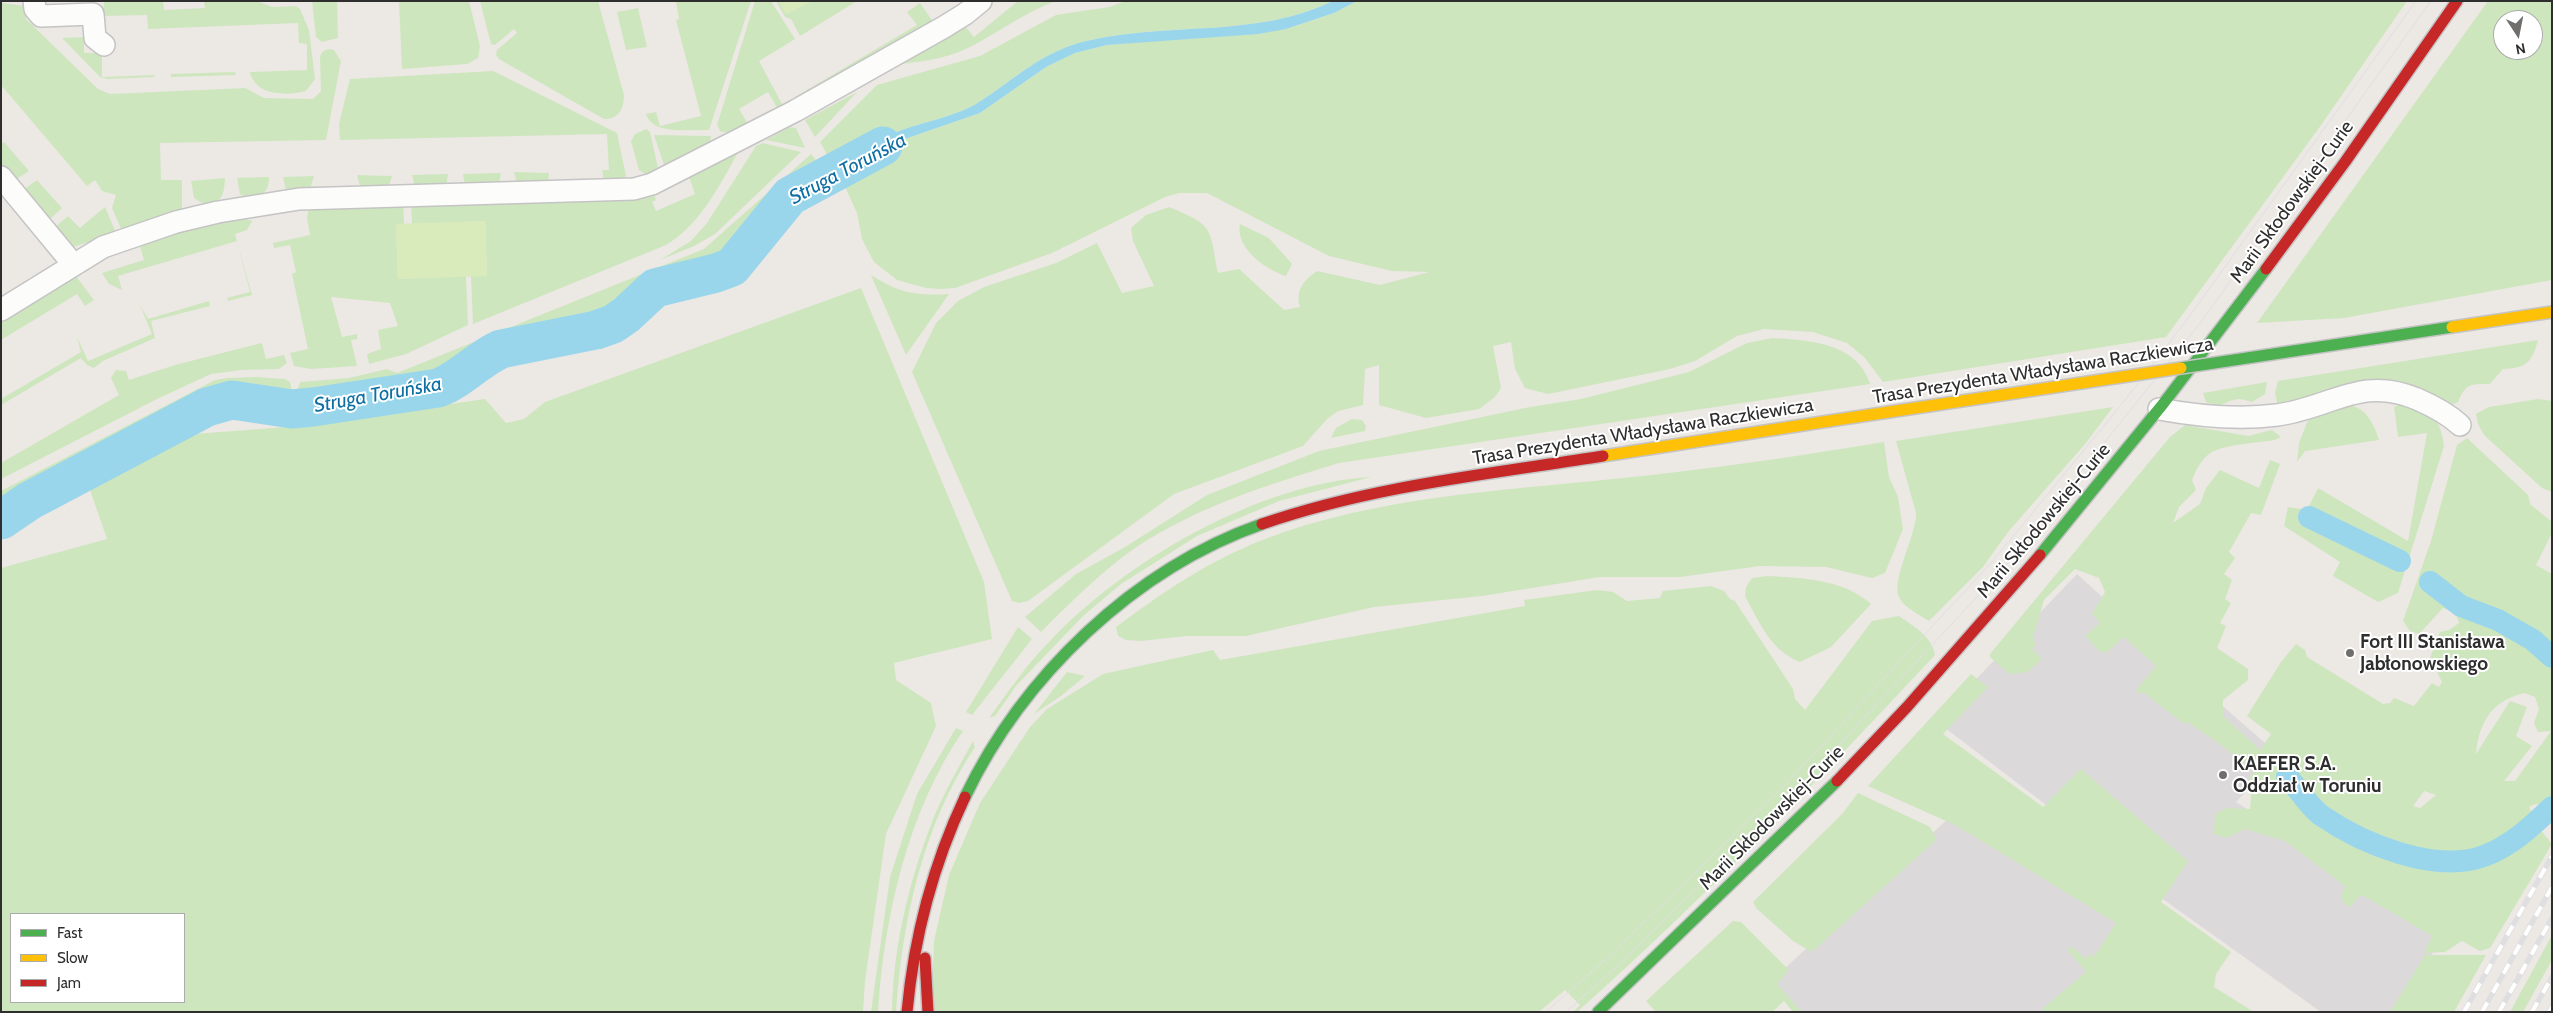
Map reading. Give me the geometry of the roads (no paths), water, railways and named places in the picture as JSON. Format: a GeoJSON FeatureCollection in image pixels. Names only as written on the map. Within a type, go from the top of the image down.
{"type":"FeatureCollection","features":[{"type":"Feature","properties":{"kind":"main road","name":"Marii Skłodowskiej-Curie"},"geometry":{"type":"LineString","coordinates":[[1598,1012],[1735,880],[1905,709],[2051,543],[2159,409],[2309,213],[2457,1]]}},
{"type":"Feature","properties":{"kind":"main road","name":"Trasa Prezydenta Władysława Raczkiewicza"},"geometry":{"type":"LineString","coordinates":[[907,1012],[913,962],[927,902],[945,842],[960,806],[980,767],[1026,697],[1092,628],[1142,588],[1186,559],[1262,523],[1349,498],[1417,485],[2552,312]]}},
{"type":"Feature","properties":{"kind":"main road","name":"Trasa Prezydenta Władysława Raczkiewicza"},"geometry":{"type":"LineString","coordinates":[[927,902],[925,956],[928,1012]]}},
{"type":"Feature","properties":{"kind":"street"},"geometry":{"type":"LineString","coordinates":[[34,1],[35,9],[41,16],[93,14],[95,38],[104,45]]}},
{"type":"Feature","properties":{"kind":"street"},"geometry":{"type":"LineString","coordinates":[[1,310],[73,264],[103,248],[176,222],[218,212],[299,199],[634,189],[665,178],[795,112],[967,6]]}},
{"type":"Feature","properties":{"kind":"street"},"geometry":{"type":"LineString","coordinates":[[1,177],[73,264]]}},
{"type":"Feature","properties":{"kind":"street"},"geometry":{"type":"LineString","coordinates":[[2159,409],[2217,416],[2277,415],[2303,410],[2368,389],[2389,390],[2434,406],[2460,425]]}},
{"type":"Feature","properties":{"kind":"water"},"geometry":{"type":"Polygon","coordinates":[[[1333,1],[1357,1],[1334,13],[1286,29],[1258,34],[1107,45],[1075,53],[1046,67],[980,113],[902,140],[839,174],[834,167],[894,133],[967,109],[1030,66],[1074,45],[1121,35],[1214,28],[1274,20],[1304,13],[1333,1]]]}},
{"type":"Feature","properties":{"kind":"waterway","name":"Struga Toruńska"},"geometry":{"type":"LineString","coordinates":[[1,520],[29,501],[207,407],[232,400],[292,409],[438,388],[455,380],[501,349],[596,330],[613,324],[626,315],[655,288],[716,273],[732,267],[790,196],[883,146]]}},
{"type":"Feature","properties":{"kind":"waterway"},"geometry":{"type":"LineString","coordinates":[[2309,517],[2400,561]]}},
{"type":"Feature","properties":{"kind":"waterway"},"geometry":{"type":"LineString","coordinates":[[2430,582],[2461,606],[2498,620],[2533,640],[2552,657]]}},
{"type":"Feature","properties":{"kind":"waterway"},"geometry":{"type":"LineString","coordinates":[[2287,776],[2308,803],[2322,816],[2358,837],[2378,846],[2422,859],[2465,861],[2484,856],[2503,847],[2521,835],[2552,807]]}},
{"type":"Feature","properties":{"kind":"tram line"},"geometry":{"type":"LineString","coordinates":[[1546,1012],[1605,960],[1785,785],[1992,562],[2121,405],[2186,321],[2416,1]]}},
{"type":"Feature","properties":{"kind":"tram line"},"geometry":{"type":"LineString","coordinates":[[1566,1012],[1614,969],[1795,792],[2003,569],[2201,322],[2431,1]]}},
{"type":"Feature","properties":{"kind":"railway"},"geometry":{"type":"LineString","coordinates":[[2464,1012],[2552,856]]}},
{"type":"Feature","properties":{"kind":"railway"},"geometry":{"type":"LineString","coordinates":[[2482,1012],[2552,887]]}},
{"type":"Feature","properties":{"kind":"railway"},"geometry":{"type":"LineString","coordinates":[[2499,1012],[2552,918]]}},
{"type":"Feature","properties":{"kind":"railway"},"geometry":{"type":"LineString","coordinates":[[2532,1012],[2552,977]]}},
{"type":"Feature","properties":{"kind":"railway"},"geometry":{"type":"LineString","coordinates":[[2549,1012],[2552,1007]]}},
{"type":"Feature","properties":{"kind":"place","name":"Fort III Stanisława Jabłonowskiego"},"geometry":{"type":"Point","coordinates":[2350,653]}},
{"type":"Feature","properties":{"kind":"place","name":"KAEFER S.A. Oddział w Toruniu"},"geometry":{"type":"Point","coordinates":[2223,775]}}]}
